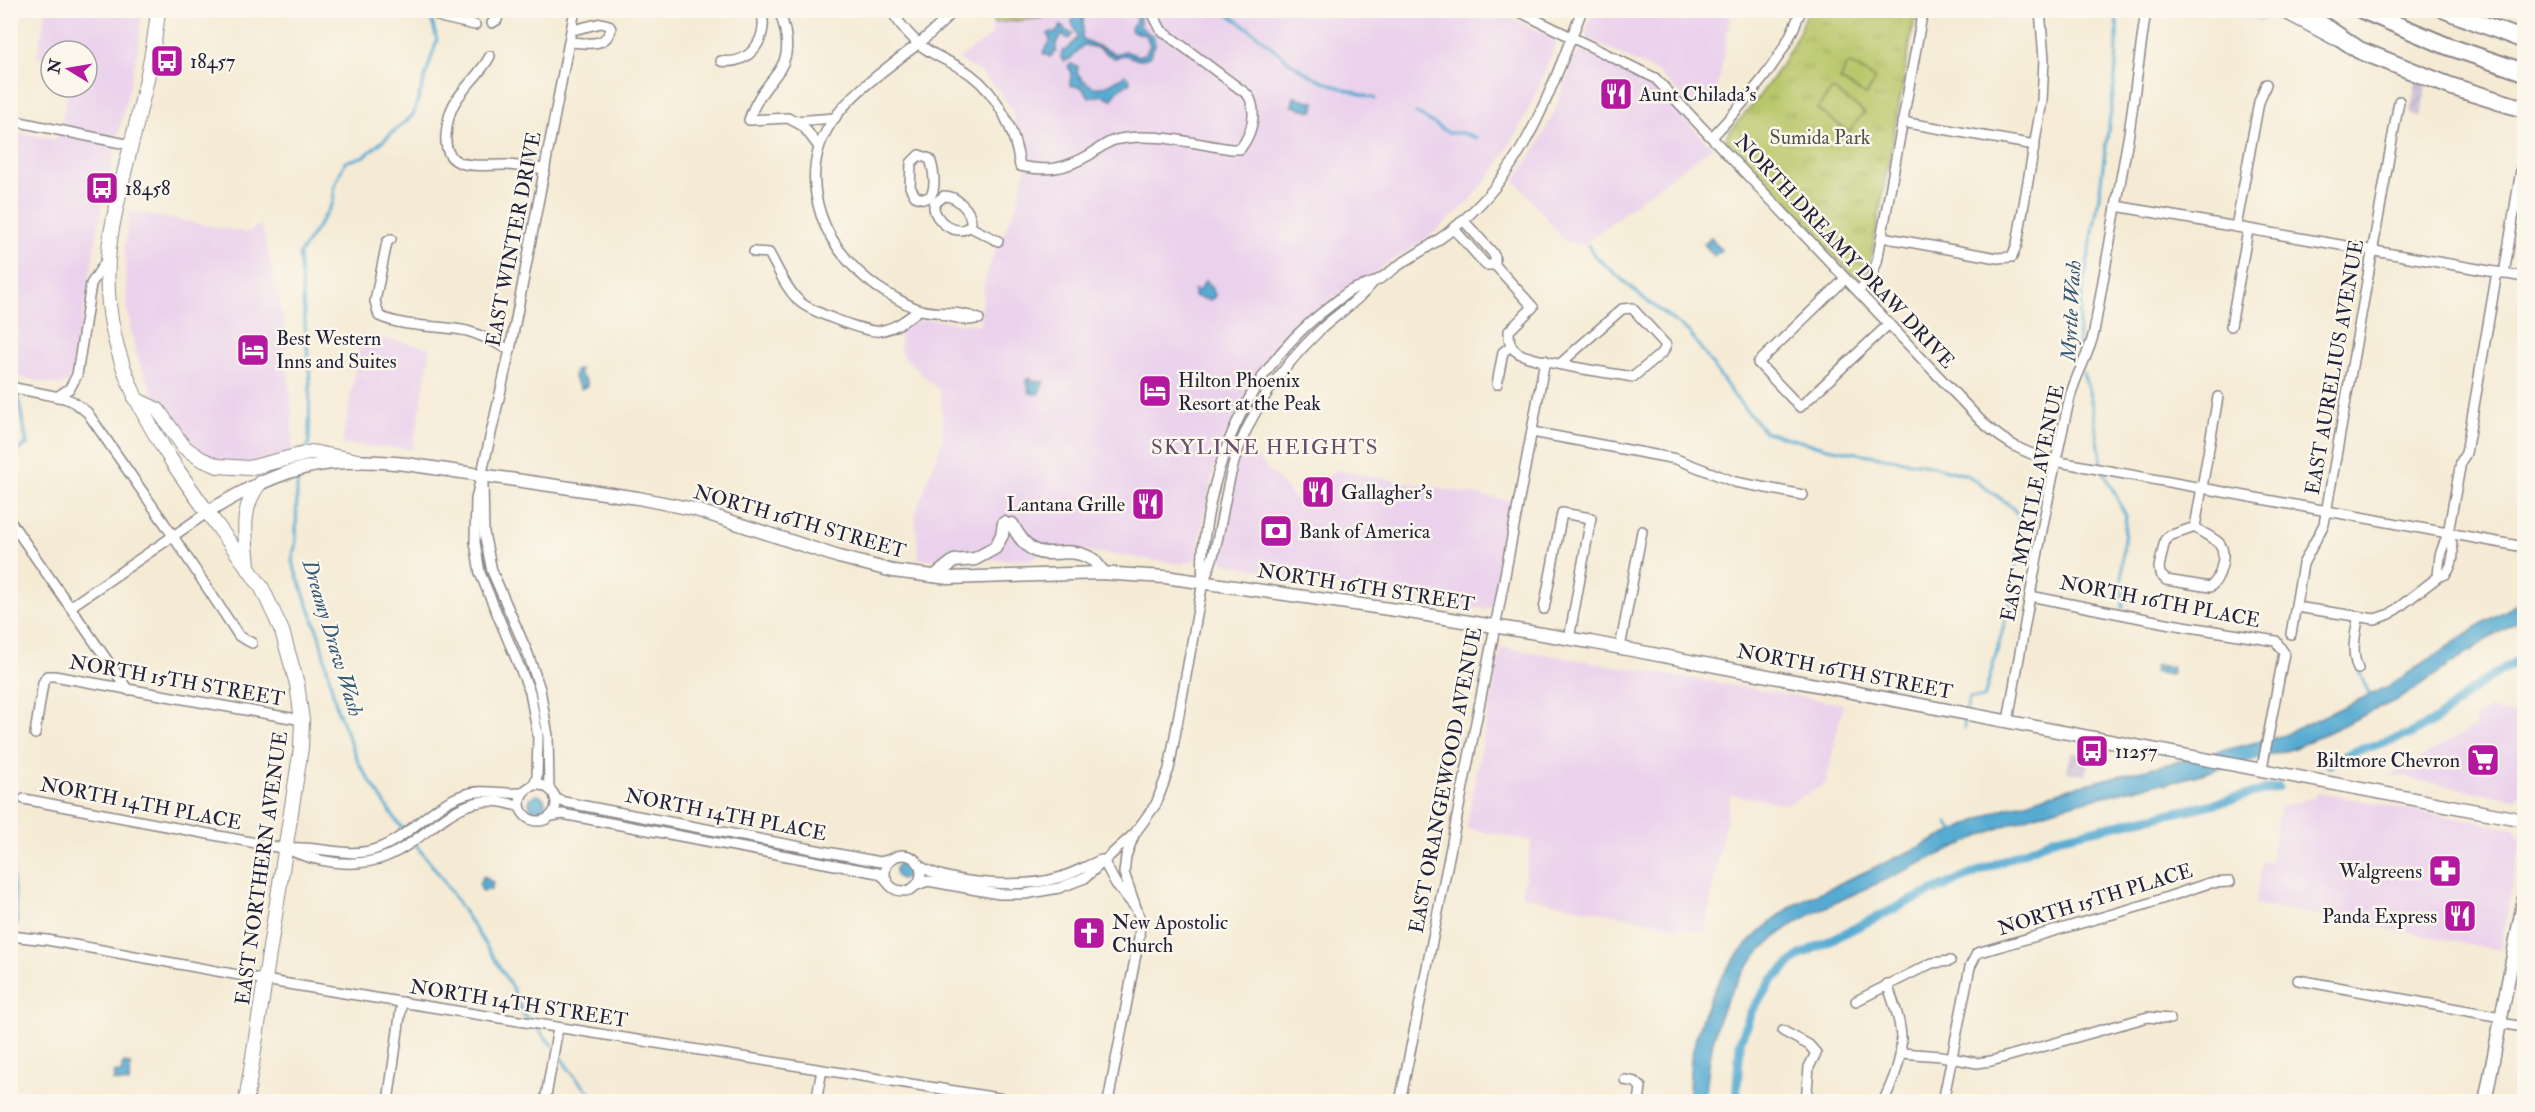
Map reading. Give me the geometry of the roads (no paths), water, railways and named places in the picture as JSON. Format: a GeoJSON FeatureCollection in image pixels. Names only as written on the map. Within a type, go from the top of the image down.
{"type":"FeatureCollection","features":[{"type":"Feature","properties":{"kind":"highway"},"geometry":{"type":"LineString","coordinates":[[2298,10],[2358,50],[2450,86],[2524,109]]}},
{"type":"Feature","properties":{"kind":"highway"},"geometry":{"type":"LineString","coordinates":[[2362,10],[2447,46],[2524,72]]}},
{"type":"Feature","properties":{"kind":"highway"},"geometry":{"type":"LineString","coordinates":[[2445,10],[2524,40]]}},
{"type":"Feature","properties":{"kind":"main road","name":"EAST NORTHERN AVENUE"},"geometry":{"type":"LineString","coordinates":[[158,10],[151,58],[113,225],[108,281],[114,338],[135,399],[150,428],[262,588],[282,631],[297,684],[302,720],[298,775],[246,1101]]}},
{"type":"Feature","properties":{"kind":"main road"},"geometry":{"type":"LineString","coordinates":[[135,399],[158,410],[184,447],[213,464],[249,468],[292,463],[315,457],[358,461]]}},
{"type":"Feature","properties":{"kind":"main road","name":"NORTH 16TH STREET"},"geometry":{"type":"LineString","coordinates":[[358,461],[395,463],[482,474],[693,509],[872,566],[935,576],[1009,578],[1104,573],[1203,582],[1569,639],[2266,769],[2524,820]]}},
{"type":"Feature","properties":{"kind":"main road"},"geometry":{"type":"LineString","coordinates":[[208,512],[292,463]]}},
{"type":"Feature","properties":{"kind":"main road"},"geometry":{"type":"LineString","coordinates":[[248,567],[244,519],[253,492],[260,483]]}},
{"type":"Feature","properties":{"kind":"main road"},"geometry":{"type":"LineString","coordinates":[[935,576],[954,561],[975,559],[991,552],[999,544],[1008,523],[1033,551],[1046,554],[1076,554],[1093,560],[1104,573]]}},
{"type":"Feature","properties":{"kind":"main road"},"geometry":{"type":"LineString","coordinates":[[2485,1101],[2524,898]]}},
{"type":"Feature","properties":{"kind":"street"},"geometry":{"type":"LineString","coordinates":[[436,10],[439,16],[444,18],[475,25]]}},
{"type":"Feature","properties":{"kind":"street"},"geometry":{"type":"LineString","coordinates":[[492,23],[497,20],[499,10]]}},
{"type":"Feature","properties":{"kind":"street","name":"EAST WINTER DRIVE"},"geometry":{"type":"LineString","coordinates":[[533,786],[537,777],[538,736],[530,692],[480,573],[475,542],[477,500],[510,350],[575,10]]}},
{"type":"Feature","properties":{"kind":"street"},"geometry":{"type":"LineString","coordinates":[[721,61],[734,62],[752,53],[761,39],[761,10]]}},
{"type":"Feature","properties":{"kind":"street"},"geometry":{"type":"LineString","coordinates":[[780,10],[786,30],[787,55],[749,120],[788,118],[803,126],[819,147]]}},
{"type":"Feature","properties":{"kind":"street"},"geometry":{"type":"LineString","coordinates":[[891,10],[905,30],[928,51],[971,75],[993,96],[1010,125],[1020,166],[1043,171],[1056,170],[1082,159],[1113,140],[1143,137],[1240,149],[1251,127],[1254,104],[1248,95],[1161,30],[1151,10]]}},
{"type":"Feature","properties":{"kind":"street"},"geometry":{"type":"LineString","coordinates":[[940,313],[919,309],[887,293],[853,266],[831,238],[822,218],[814,193],[814,168],[819,147],[835,118],[870,79],[920,43],[955,10]]}},
{"type":"Feature","properties":{"kind":"street","name":"NORTH DREAMY DRAW DRIVE"},"geometry":{"type":"LineString","coordinates":[[1516,10],[1655,78],[1713,136],[1774,209],[1997,436],[2017,449],[2055,461],[2524,547]]}},
{"type":"Feature","properties":{"kind":"street"},"geometry":{"type":"LineString","coordinates":[[1138,910],[1116,884],[1103,860],[1135,833],[1156,804],[1169,769],[1203,582],[1202,553],[1219,466],[1236,424],[1258,382],[1279,353],[1313,319],[1350,291],[1372,283],[1434,244],[1485,199],[1517,159],[1535,127],[1582,10]]}},
{"type":"Feature","properties":{"kind":"street"},"geometry":{"type":"LineString","coordinates":[[1713,136],[1755,91],[1785,44],[1800,10]]}},
{"type":"Feature","properties":{"kind":"street"},"geometry":{"type":"LineString","coordinates":[[1857,291],[1871,278],[1877,262],[1923,10]]}},
{"type":"Feature","properties":{"kind":"street"},"geometry":{"type":"LineString","coordinates":[[1882,237],[1997,258],[2012,257],[2017,244],[2042,102],[2044,69],[2040,10]]}},
{"type":"Feature","properties":{"kind":"street","name":"EAST MYRTLE AVENUE"},"geometry":{"type":"LineString","coordinates":[[2008,721],[2055,461],[2071,393],[2091,345],[2116,206],[2146,10]]}},
{"type":"Feature","properties":{"kind":"street"},"geometry":{"type":"LineString","coordinates":[[2278,10],[2319,34],[2358,50]]}},
{"type":"Feature","properties":{"kind":"street"},"geometry":{"type":"LineString","coordinates":[[570,42],[602,42],[609,37],[611,29],[609,25],[601,24],[573,30]]}},
{"type":"Feature","properties":{"kind":"street"},"geometry":{"type":"LineString","coordinates":[[490,56],[485,66],[458,97],[450,110],[445,147],[451,158],[467,165],[510,165],[544,169]]}},
{"type":"Feature","properties":{"kind":"street"},"geometry":{"type":"LineString","coordinates":[[2236,227],[2259,102],[2266,84]]}},
{"type":"Feature","properties":{"kind":"street","name":"EAST AURELIUS AVENUE"},"geometry":{"type":"LineString","coordinates":[[2291,634],[2303,564],[2307,553],[2319,538],[2326,511],[2399,101]]}},
{"type":"Feature","properties":{"kind":"street"},"geometry":{"type":"LineString","coordinates":[[795,121],[835,118]]}},
{"type":"Feature","properties":{"kind":"street"},"geometry":{"type":"LineString","coordinates":[[10,120],[131,145]]}},
{"type":"Feature","properties":{"kind":"street"},"geometry":{"type":"LineString","coordinates":[[1902,122],[2035,145]]}},
{"type":"Feature","properties":{"kind":"street"},"geometry":{"type":"LineString","coordinates":[[970,227],[962,231],[936,218],[933,208],[933,198],[935,189],[931,162],[925,156],[919,155],[911,163],[910,187],[918,198],[933,198],[946,196],[956,199],[970,215],[970,227]]}},
{"type":"Feature","properties":{"kind":"street"},"geometry":{"type":"LineString","coordinates":[[2296,608],[2358,619],[2383,617],[2438,577],[2440,555],[2448,533],[2461,462],[2466,453],[2522,164]]}},
{"type":"Feature","properties":{"kind":"street"},"geometry":{"type":"LineString","coordinates":[[2116,206],[2524,277]]}},
{"type":"Feature","properties":{"kind":"street"},"geometry":{"type":"LineString","coordinates":[[1463,220],[1492,252],[1495,265],[1533,307],[1509,331],[1511,346],[1518,353],[1545,360],[1633,377],[1663,352],[1666,345],[1632,308],[1622,309],[1561,363]]}},
{"type":"Feature","properties":{"kind":"street"},"geometry":{"type":"LineString","coordinates":[[970,227],[998,241]]}},
{"type":"Feature","properties":{"kind":"street"},"geometry":{"type":"LineString","coordinates":[[1453,228],[1486,265],[1495,265]]}},
{"type":"Feature","properties":{"kind":"street"},"geometry":{"type":"LineString","coordinates":[[2231,326],[2248,230]]}},
{"type":"Feature","properties":{"kind":"street"},"geometry":{"type":"LineString","coordinates":[[392,239],[387,243],[376,291],[375,301],[379,316],[467,331],[510,350]]}},
{"type":"Feature","properties":{"kind":"street"},"geometry":{"type":"LineString","coordinates":[[754,252],[770,252],[784,281],[799,301],[808,308],[834,318],[876,332],[899,325],[919,309]]}},
{"type":"Feature","properties":{"kind":"street"},"geometry":{"type":"LineString","coordinates":[[57,396],[70,388],[77,375],[91,284],[109,256]]}},
{"type":"Feature","properties":{"kind":"street"},"geometry":{"type":"LineString","coordinates":[[1845,279],[1758,363],[1800,407],[1888,324]]}},
{"type":"Feature","properties":{"kind":"street"},"geometry":{"type":"LineString","coordinates":[[1203,582],[1214,560],[1232,469],[1251,419],[1289,363],[1322,329],[1357,301],[1372,283]]}},
{"type":"Feature","properties":{"kind":"street"},"geometry":{"type":"LineString","coordinates":[[1497,384],[1503,352],[1511,346]]}},
{"type":"Feature","properties":{"kind":"street","name":"EAST ORANGEWOOD AVENUE"},"geometry":{"type":"LineString","coordinates":[[1400,1101],[1545,360]]}},
{"type":"Feature","properties":{"kind":"street"},"geometry":{"type":"LineString","coordinates":[[10,387],[57,396],[72,401],[87,412],[239,636],[252,643]]}},
{"type":"Feature","properties":{"kind":"street"},"geometry":{"type":"LineString","coordinates":[[2195,527],[2218,397]]}},
{"type":"Feature","properties":{"kind":"street"},"geometry":{"type":"LineString","coordinates":[[1532,432],[1676,459],[1735,482],[1803,495]]}},
{"type":"Feature","properties":{"kind":"street","name":"EAST WINTER DRIVE"},"geometry":{"type":"LineString","coordinates":[[482,474],[484,533],[492,572],[528,654],[540,689],[548,736],[547,780],[549,789]]}},
{"type":"Feature","properties":{"kind":"street"},"geometry":{"type":"LineString","coordinates":[[70,607],[208,512]]}},
{"type":"Feature","properties":{"kind":"street"},"geometry":{"type":"LineString","coordinates":[[1544,609],[1562,513],[1591,518],[1569,639]]}},
{"type":"Feature","properties":{"kind":"street"},"geometry":{"type":"LineString","coordinates":[[10,521],[128,690]]}},
{"type":"Feature","properties":{"kind":"street"},"geometry":{"type":"LineString","coordinates":[[2195,527],[2220,544],[2223,551],[2218,577],[2210,587],[2166,580],[2160,574],[2158,567],[2165,540],[2169,536],[2195,527]]}},
{"type":"Feature","properties":{"kind":"street"},"geometry":{"type":"LineString","coordinates":[[1620,648],[1642,531]]}},
{"type":"Feature","properties":{"kind":"street","name":"NORTH 16TH PLACE"},"geometry":{"type":"LineString","coordinates":[[2030,596],[2171,624],[2276,641],[2282,646],[2284,653],[2266,769]]}},
{"type":"Feature","properties":{"kind":"street"},"geometry":{"type":"LineString","coordinates":[[2358,619],[2353,648],[2354,660],[2358,669]]}},
{"type":"Feature","properties":{"kind":"street","name":"NORTH 15TH STREET"},"geometry":{"type":"LineString","coordinates":[[35,734],[46,676],[302,720]]}},
{"type":"Feature","properties":{"kind":"street"},"geometry":{"type":"LineString","coordinates":[[520,807],[522,793],[533,786],[542,785],[549,789],[555,798],[556,807],[552,816]]}},
{"type":"Feature","properties":{"kind":"street","name":"NORTH 14TH PLACE"},"geometry":{"type":"LineString","coordinates":[[286,849],[305,846],[344,852],[368,851],[381,847],[400,836],[462,795],[486,790],[522,793]]}},
{"type":"Feature","properties":{"kind":"street","name":"NORTH 14TH PLACE"},"geometry":{"type":"LineString","coordinates":[[555,798],[564,802],[674,824],[880,862],[906,854],[916,859],[920,866],[930,872],[968,880],[1025,885],[1056,879],[1103,860]]}},
{"type":"Feature","properties":{"kind":"street","name":"NORTH 14TH PLACE"},"geometry":{"type":"LineString","coordinates":[[24,799],[286,849],[305,857],[360,862],[385,857],[408,845],[445,816],[474,802],[488,801],[520,807],[524,816],[533,821],[545,821],[552,816],[570,815],[878,873],[892,888],[902,891],[928,882],[974,891],[1025,894],[1059,888],[1085,878],[1103,860]]}},
{"type":"Feature","properties":{"kind":"street"},"geometry":{"type":"LineString","coordinates":[[1108,1101],[1140,919],[1124,873],[1126,856],[1135,833]]}},
{"type":"Feature","properties":{"kind":"street"},"geometry":{"type":"LineString","coordinates":[[886,879],[885,868],[891,859]]}},
{"type":"Feature","properties":{"kind":"street"},"geometry":{"type":"LineString","coordinates":[[917,885],[921,876],[920,866]]}},
{"type":"Feature","properties":{"kind":"street","name":"NORTH 15TH PLACE"},"geometry":{"type":"LineString","coordinates":[[1952,1058],[1973,958],[1977,953],[2144,905],[2209,883],[2230,882]]}},
{"type":"Feature","properties":{"kind":"street","name":"NORTH 14TH STREET"},"geometry":{"type":"LineString","coordinates":[[10,936],[47,940],[264,980],[1000,1100],[1023,1101]]}},
{"type":"Feature","properties":{"kind":"street"},"geometry":{"type":"LineString","coordinates":[[1856,1001],[1932,963],[1950,961]]}},
{"type":"Feature","properties":{"kind":"street"},"geometry":{"type":"LineString","coordinates":[[2298,980],[2501,1020],[2524,1028]]}},
{"type":"Feature","properties":{"kind":"street"},"geometry":{"type":"LineString","coordinates":[[1883,1101],[1893,1082],[1902,1037],[1900,1019],[1887,984]]}},
{"type":"Feature","properties":{"kind":"street"},"geometry":{"type":"LineString","coordinates":[[388,1101],[402,1002]]}},
{"type":"Feature","properties":{"kind":"street"},"geometry":{"type":"LineString","coordinates":[[1900,1053],[1977,1063],[2148,1017],[2170,1019]]}},
{"type":"Feature","properties":{"kind":"street"},"geometry":{"type":"LineString","coordinates":[[545,1101],[558,1028]]}},
{"type":"Feature","properties":{"kind":"street"},"geometry":{"type":"LineString","coordinates":[[1783,1031],[1809,1045],[1816,1053],[1809,1067],[1806,1101]]}},
{"type":"Feature","properties":{"kind":"street"},"geometry":{"type":"LineString","coordinates":[[1943,1101],[1952,1058]]}},
{"type":"Feature","properties":{"kind":"street"},"geometry":{"type":"LineString","coordinates":[[816,1101],[822,1070]]}},
{"type":"Feature","properties":{"kind":"street"},"geometry":{"type":"LineString","coordinates":[[1625,1080],[1635,1082],[1641,1087],[1639,1101]]}},
{"type":"Feature","properties":{"kind":"water"},"geometry":{"type":"Polygon","coordinates":[[[1076,11],[1084,11],[1082,39],[1116,54],[1125,51],[1139,56],[1146,53],[1150,45],[1146,35],[1130,29],[1136,21],[1136,11],[1140,11],[1140,26],[1154,38],[1155,45],[1149,57],[1139,60],[1125,55],[1114,58],[1098,48],[1084,45],[1070,59],[1064,61],[1061,58],[1062,51],[1068,49],[1078,37],[1072,22],[1076,11]]]}},
{"type":"Feature","properties":{"kind":"water"},"geometry":{"type":"Polygon","coordinates":[[[1061,26],[1073,33],[1069,39],[1062,35],[1056,43],[1056,50],[1050,57],[1043,53],[1050,41],[1048,34],[1056,33],[1061,26]]]}},
{"type":"Feature","properties":{"kind":"water"},"geometry":{"type":"Polygon","coordinates":[[[1071,64],[1078,67],[1077,73],[1083,80],[1094,87],[1106,86],[1125,75],[1129,77],[1130,82],[1118,90],[1112,99],[1102,95],[1090,98],[1082,88],[1070,85],[1071,72],[1068,66],[1071,64]]]}},
{"type":"Feature","properties":{"kind":"water"},"geometry":{"type":"Polygon","coordinates":[[[1294,97],[1315,102],[1313,111],[1292,106],[1294,97]]]}},
{"type":"Feature","properties":{"kind":"water"},"geometry":{"type":"Polygon","coordinates":[[[1711,237],[1721,250],[1714,256],[1704,244],[1711,237]]]}},
{"type":"Feature","properties":{"kind":"water"},"geometry":{"type":"Polygon","coordinates":[[[1206,280],[1215,294],[1214,298],[1209,300],[1194,296],[1194,290],[1199,291],[1206,280]]]}},
{"type":"Feature","properties":{"kind":"water"},"geometry":{"type":"Polygon","coordinates":[[[580,369],[579,374],[587,382],[587,386],[581,389],[574,378],[575,371],[580,369]]]}},
{"type":"Feature","properties":{"kind":"water"},"geometry":{"type":"Polygon","coordinates":[[[1031,378],[1033,381],[1044,382],[1038,394],[1030,393],[1026,380],[1031,378]]]}},
{"type":"Feature","properties":{"kind":"water"},"geometry":{"type":"Polygon","coordinates":[[[2524,600],[2524,618],[2486,640],[2403,697],[2292,749],[2165,784],[2164,782],[2040,813],[1948,850],[1825,907],[1794,924],[1766,945],[1740,976],[1722,1010],[1717,1026],[1705,1101],[1688,1102],[1691,1060],[1704,1011],[1714,990],[1726,970],[1757,934],[1797,903],[2000,810],[2077,786],[2278,737],[2389,686],[2483,623],[2524,600]]]}},
{"type":"Feature","properties":{"kind":"water"},"geometry":{"type":"Polygon","coordinates":[[[2156,665],[2171,667],[2172,672],[2169,675],[2154,672],[2156,665]]]}},
{"type":"Feature","properties":{"kind":"water"},"geometry":{"type":"Polygon","coordinates":[[[534,795],[540,795],[545,803],[543,809],[534,811],[529,806],[529,800],[534,795]]]}},
{"type":"Feature","properties":{"kind":"water"},"geometry":{"type":"Polygon","coordinates":[[[900,863],[906,863],[911,871],[909,877],[900,879],[895,874],[895,868],[900,863]]]}},
{"type":"Feature","properties":{"kind":"water"},"geometry":{"type":"Polygon","coordinates":[[[484,876],[493,883],[491,890],[482,891],[479,883],[484,876]]]}},
{"type":"Feature","properties":{"kind":"water"},"geometry":{"type":"Polygon","coordinates":[[[123,1063],[130,1064],[129,1083],[113,1081],[115,1072],[121,1073],[123,1063]]]}},
{"type":"Feature","properties":{"kind":"waterway","name":"Dreamy Draw Wash"},"geometry":{"type":"LineString","coordinates":[[307,449],[310,380],[299,255],[333,203],[335,185],[345,162],[365,156],[413,115],[437,40],[429,10]]}},
{"type":"Feature","properties":{"kind":"waterway"},"geometry":{"type":"LineString","coordinates":[[1219,10],[1249,29],[1303,71],[1333,85],[1375,99]]}},
{"type":"Feature","properties":{"kind":"waterway","name":"Myrtle Wash"},"geometry":{"type":"LineString","coordinates":[[2081,363],[2080,315],[2114,91],[2116,10]]}},
{"type":"Feature","properties":{"kind":"waterway"},"geometry":{"type":"LineString","coordinates":[[1416,113],[1449,133],[1463,133],[1477,138]]}},
{"type":"Feature","properties":{"kind":"waterway"},"geometry":{"type":"LineString","coordinates":[[1588,245],[1594,255],[1643,298],[1689,332],[1735,397],[1765,432],[1827,448],[1928,465],[1967,475],[2011,506],[2018,515],[2021,532],[2011,599],[1984,698],[1969,698],[1966,711]]}},
{"type":"Feature","properties":{"kind":"waterway"},"geometry":{"type":"LineString","coordinates":[[10,361],[16,385]]}},
{"type":"Feature","properties":{"kind":"waterway","name":"Myrtle Wash"},"geometry":{"type":"LineString","coordinates":[[2083,372],[2091,400],[2103,470],[2126,516],[2122,564],[2123,608]]}},
{"type":"Feature","properties":{"kind":"waterway"},"geometry":{"type":"LineString","coordinates":[[10,456],[27,444],[17,392]]}},
{"type":"Feature","properties":{"kind":"waterway","name":"Dreamy Draw Wash"},"geometry":{"type":"LineString","coordinates":[[300,473],[297,486],[296,540],[292,562],[319,635],[337,709],[359,764],[395,819],[439,874],[491,953],[513,989],[523,1014],[529,1020]]}},
{"type":"Feature","properties":{"kind":"waterway"},"geometry":{"type":"LineString","coordinates":[[2329,764],[2353,752],[2408,735],[2436,720],[2485,680],[2524,657]]}},
{"type":"Feature","properties":{"kind":"waterway"},"geometry":{"type":"LineString","coordinates":[[2359,671],[2371,698]]}},
{"type":"Feature","properties":{"kind":"waterway"},"geometry":{"type":"LineString","coordinates":[[1964,728],[1965,718]]}},
{"type":"Feature","properties":{"kind":"waterway"},"geometry":{"type":"LineString","coordinates":[[1736,1102],[1740,1042],[1751,1012],[1771,981],[1800,955],[1908,902],[2056,838],[2209,805],[2278,787]]}},
{"type":"Feature","properties":{"kind":"waterway","name":"Myrtle Wash"},"geometry":{"type":"LineString","coordinates":[[1947,822],[1954,833]]}},
{"type":"Feature","properties":{"kind":"waterway"},"geometry":{"type":"LineString","coordinates":[[10,850],[17,924]]}},
{"type":"Feature","properties":{"kind":"waterway","name":"Dreamy Draw Wash"},"geometry":{"type":"LineString","coordinates":[[536,1027],[553,1046]]}},
{"type":"Feature","properties":{"kind":"waterway","name":"Dreamy Draw Wash"},"geometry":{"type":"LineString","coordinates":[[557,1052],[584,1087],[605,1102]]}},
{"type":"Feature","properties":{"kind":"place","name":"18457"},"geometry":{"type":"Point","coordinates":[167,61]}},
{"type":"Feature","properties":{"kind":"place","name":"Aunt Chilada's"},"geometry":{"type":"Point","coordinates":[1616,94]}},
{"type":"Feature","properties":{"kind":"place","name":"18458"},"geometry":{"type":"Point","coordinates":[102,188]}},
{"type":"Feature","properties":{"kind":"place","name":"Best Western Inns and Suites"},"geometry":{"type":"Point","coordinates":[253,350]}},
{"type":"Feature","properties":{"kind":"place","name":"Hilton Phoenix Resort at the Peak"},"geometry":{"type":"Point","coordinates":[1155,391]}},
{"type":"Feature","properties":{"kind":"place","name":"Gallagher's"},"geometry":{"type":"Point","coordinates":[1318,492]}},
{"type":"Feature","properties":{"kind":"place","name":"Lantana Grille"},"geometry":{"type":"Point","coordinates":[1148,504]}},
{"type":"Feature","properties":{"kind":"place","name":"Bank of America"},"geometry":{"type":"Point","coordinates":[1276,531]}},
{"type":"Feature","properties":{"kind":"place","name":"11257"},"geometry":{"type":"Point","coordinates":[2092,751]}},
{"type":"Feature","properties":{"kind":"place","name":"Biltmore Chevron"},"geometry":{"type":"Point","coordinates":[2483,760]}},
{"type":"Feature","properties":{"kind":"place","name":"Walgreens"},"geometry":{"type":"Point","coordinates":[2445,871]}},
{"type":"Feature","properties":{"kind":"place","name":"Panda Express"},"geometry":{"type":"Point","coordinates":[2460,916]}},
{"type":"Feature","properties":{"kind":"place","name":"New Apostolic Church"},"geometry":{"type":"Point","coordinates":[1089,933]}},
{"type":"Feature","properties":{"kind":"district","name":"SKYLINE HEIGHTS"},"geometry":{"type":"Point","coordinates":[1265,447]}},
{"type":"Feature","properties":{"kind":"park label","name":"Sumida Park"},"geometry":{"type":"Point","coordinates":[1820,137]}}]}
